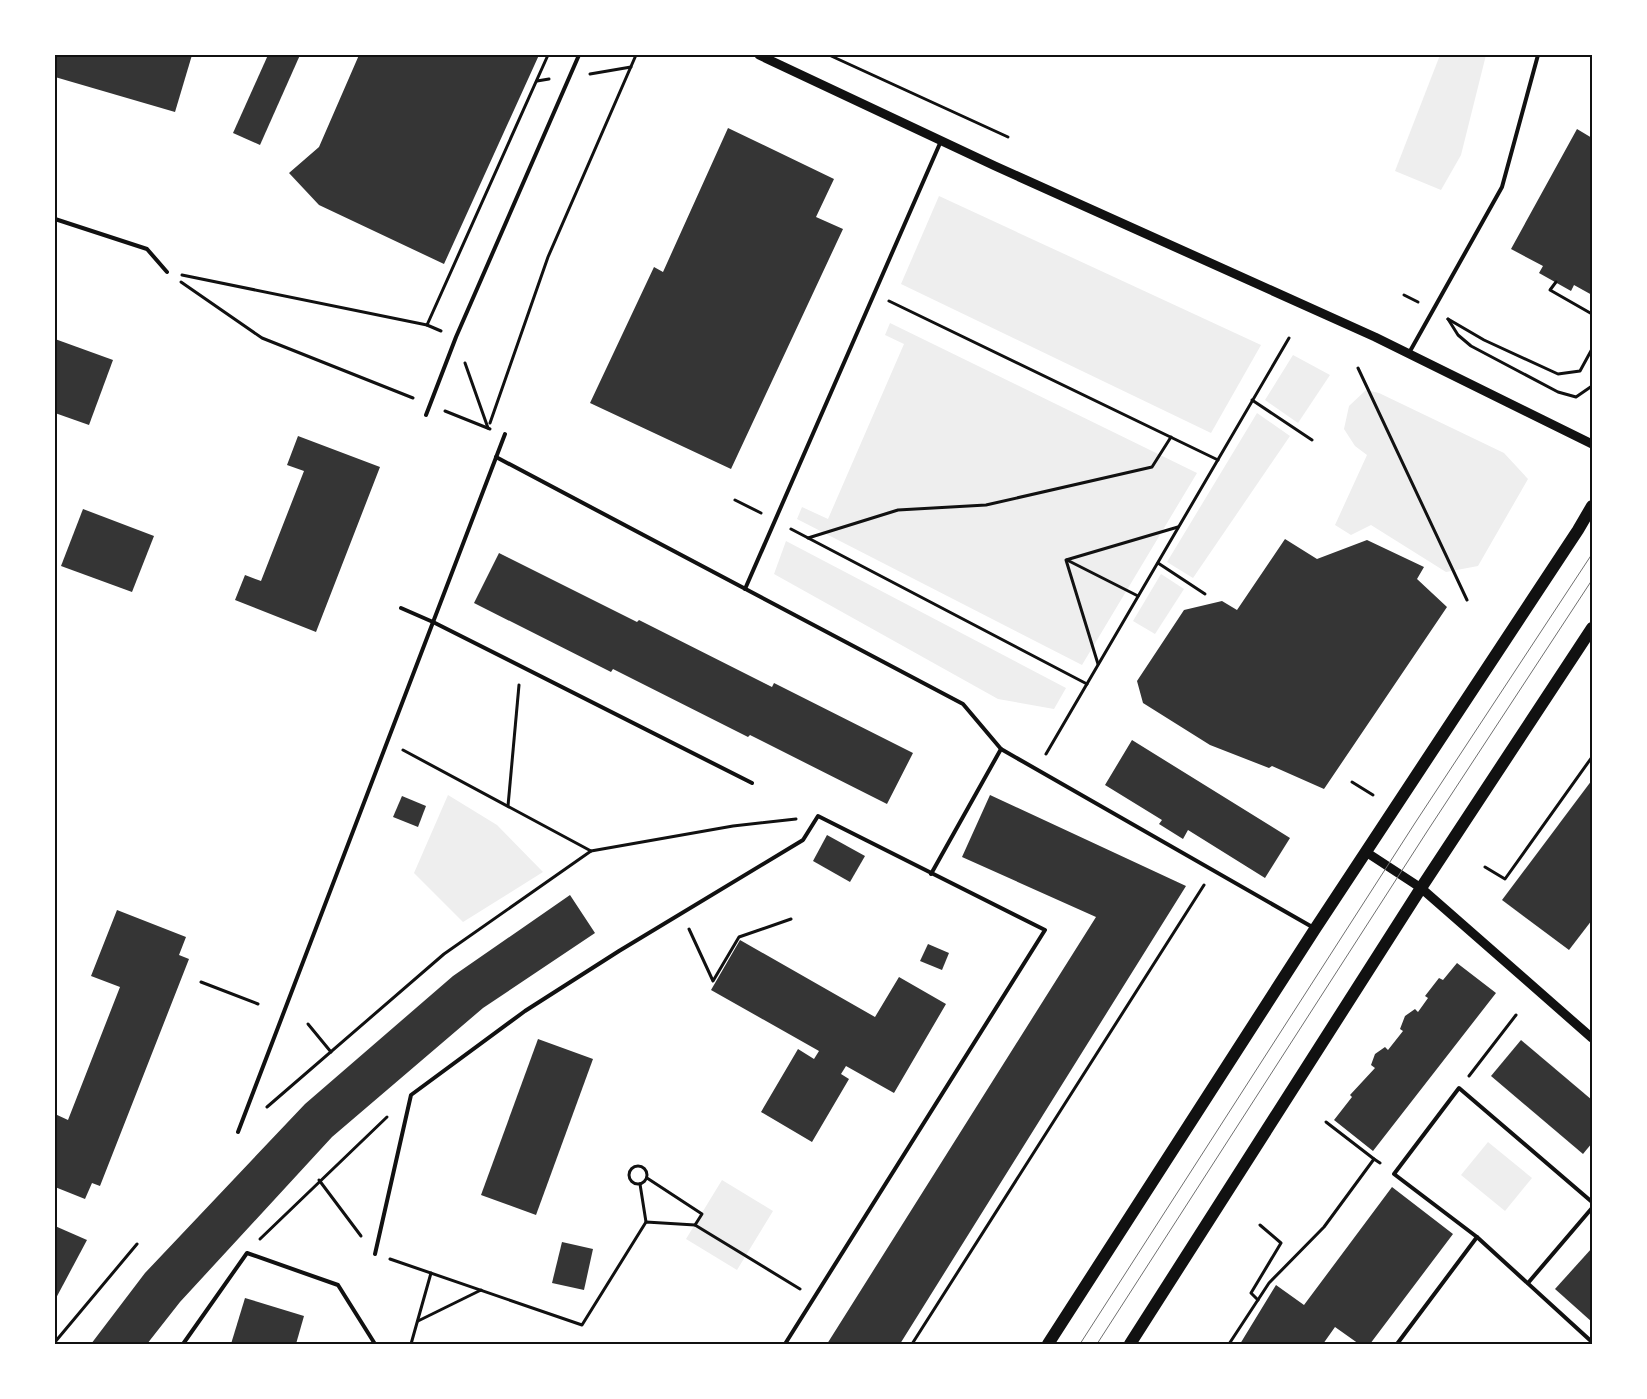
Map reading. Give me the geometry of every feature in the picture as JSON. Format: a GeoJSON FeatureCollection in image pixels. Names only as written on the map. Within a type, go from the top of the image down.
{"type":"FeatureCollection","features":[{"type":"Feature","properties":{"kind":"main road"},"geometry":{"type":"LineString","coordinates":[[1048,1344],[1315,929],[1592,506]]}},
{"type":"Feature","properties":{"kind":"main road"},"geometry":{"type":"LineString","coordinates":[[1130,1344],[1421,888],[1592,628]]}},
{"type":"Feature","properties":{"kind":"street"},"geometry":{"type":"LineString","coordinates":[[759,55],[941,141],[1409,353],[1592,444]]}},
{"type":"Feature","properties":{"kind":"street"},"geometry":{"type":"LineString","coordinates":[[1366,852],[1421,888],[1592,1038]]}},
{"type":"Feature","properties":{"kind":"lane"},"geometry":{"type":"LineString","coordinates":[[426,415],[429,404],[579,55]]}},
{"type":"Feature","properties":{"kind":"lane"},"geometry":{"type":"LineString","coordinates":[[1409,353],[1502,187],[1538,55]]}},
{"type":"Feature","properties":{"kind":"lane"},"geometry":{"type":"LineString","coordinates":[[745,589],[941,141]]}},
{"type":"Feature","properties":{"kind":"lane"},"geometry":{"type":"LineString","coordinates":[[55,219],[147,249],[167,272]]}},
{"type":"Feature","properties":{"kind":"lane"},"geometry":{"type":"LineString","coordinates":[[238,1132],[505,434]]}},
{"type":"Feature","properties":{"kind":"lane"},"geometry":{"type":"LineString","coordinates":[[496,457],[963,704],[1001,749],[1315,929]]}},
{"type":"Feature","properties":{"kind":"lane"},"geometry":{"type":"LineString","coordinates":[[401,608],[433,622],[752,783]]}},
{"type":"Feature","properties":{"kind":"lane"},"geometry":{"type":"LineString","coordinates":[[931,874],[1001,749]]}},
{"type":"Feature","properties":{"kind":"lane"},"geometry":{"type":"LineString","coordinates":[[376,1254],[411,1094],[525,1011],[803,840],[818,816],[1045,930],[785,1344]]}},
{"type":"Feature","properties":{"kind":"lane"},"geometry":{"type":"LineString","coordinates":[[1592,1202],[1460,1088],[1394,1174],[1477,1237],[1592,1342]]}},
{"type":"Feature","properties":{"kind":"lane"},"geometry":{"type":"LineString","coordinates":[[1528,1283],[1592,1208]]}},
{"type":"Feature","properties":{"kind":"lane"},"geometry":{"type":"LineString","coordinates":[[1397,1344],[1477,1237]]}},
{"type":"Feature","properties":{"kind":"lane"},"geometry":{"type":"LineString","coordinates":[[183,1344],[248,1252],[338,1284],[375,1344]]}},
{"type":"Feature","properties":{"kind":"path"},"geometry":{"type":"LineString","coordinates":[[167,272],[427,325],[548,55]]}},
{"type":"Feature","properties":{"kind":"path"},"geometry":{"type":"LineString","coordinates":[[488,428],[548,257],[636,55]]}},
{"type":"Feature","properties":{"kind":"path"},"geometry":{"type":"LineString","coordinates":[[829,55],[1008,137]]}},
{"type":"Feature","properties":{"kind":"path"},"geometry":{"type":"LineString","coordinates":[[167,272],[262,338],[505,434]]}},
{"type":"Feature","properties":{"kind":"path"},"geometry":{"type":"LineString","coordinates":[[1556,282],[1550,290],[1592,314]]}},
{"type":"Feature","properties":{"kind":"path"},"geometry":{"type":"LineString","coordinates":[[874,294],[1218,460]]}},
{"type":"Feature","properties":{"kind":"path"},"geometry":{"type":"LineString","coordinates":[[1404,295],[1418,302]]}},
{"type":"Feature","properties":{"kind":"path"},"geometry":{"type":"LineString","coordinates":[[1592,349],[1580,371],[1558,374],[1484,340],[1447,318],[1458,335],[1471,346],[1558,392],[1576,397],[1592,386]]}},
{"type":"Feature","properties":{"kind":"path"},"geometry":{"type":"LineString","coordinates":[[1037,770],[1289,338]]}},
{"type":"Feature","properties":{"kind":"path"},"geometry":{"type":"LineString","coordinates":[[1358,368],[1467,600]]}},
{"type":"Feature","properties":{"kind":"path"},"geometry":{"type":"LineString","coordinates":[[1252,400],[1312,440]]}},
{"type":"Feature","properties":{"kind":"path"},"geometry":{"type":"LineString","coordinates":[[808,538],[898,510],[986,505],[1152,467],[1171,437]]}},
{"type":"Feature","properties":{"kind":"path"},"geometry":{"type":"LineString","coordinates":[[735,500],[1087,684]]}},
{"type":"Feature","properties":{"kind":"path"},"geometry":{"type":"LineString","coordinates":[[1066,560],[1178,527]]}},
{"type":"Feature","properties":{"kind":"path"},"geometry":{"type":"LineString","coordinates":[[1066,560],[1138,596]]}},
{"type":"Feature","properties":{"kind":"path"},"geometry":{"type":"LineString","coordinates":[[1066,560],[1098,665]]}},
{"type":"Feature","properties":{"kind":"path"},"geometry":{"type":"LineString","coordinates":[[1158,563],[1205,594]]}},
{"type":"Feature","properties":{"kind":"path"},"geometry":{"type":"LineString","coordinates":[[508,806],[520,666]]}},
{"type":"Feature","properties":{"kind":"path"},"geometry":{"type":"LineString","coordinates":[[411,754],[591,850]]}},
{"type":"Feature","properties":{"kind":"path"},"geometry":{"type":"LineString","coordinates":[[1485,867],[1505,879],[1592,757]]}},
{"type":"Feature","properties":{"kind":"path"},"geometry":{"type":"LineString","coordinates":[[1352,782],[1373,795]]}},
{"type":"Feature","properties":{"kind":"path"},"geometry":{"type":"LineString","coordinates":[[238,1132],[444,954],[591,850],[733,826],[818,816]]}},
{"type":"Feature","properties":{"kind":"path"},"geometry":{"type":"LineString","coordinates":[[912,1344],[1213,870]]}},
{"type":"Feature","properties":{"kind":"path"},"geometry":{"type":"LineString","coordinates":[[682,913],[713,981],[739,937],[791,919]]}},
{"type":"Feature","properties":{"kind":"path"},"geometry":{"type":"LineString","coordinates":[[200,982],[258,1004]]}},
{"type":"Feature","properties":{"kind":"path"},"geometry":{"type":"LineString","coordinates":[[1460,1088],[1516,1015]]}},
{"type":"Feature","properties":{"kind":"path"},"geometry":{"type":"LineString","coordinates":[[308,1024],[331,1052]]}},
{"type":"Feature","properties":{"kind":"path"},"geometry":{"type":"LineString","coordinates":[[248,1252],[319,1180],[411,1094]]}},
{"type":"Feature","properties":{"kind":"path"},"geometry":{"type":"LineString","coordinates":[[1326,1122],[1374,1158]]}},
{"type":"Feature","properties":{"kind":"path"},"geometry":{"type":"LineString","coordinates":[[640,1184],[634,1183],[630,1179],[629,1173],[632,1168],[637,1166],[643,1167],[647,1178],[702,1214],[695,1225]]}},
{"type":"Feature","properties":{"kind":"path"},"geometry":{"type":"LineString","coordinates":[[1229,1344],[1269,1283],[1324,1227],[1368,1166]]}},
{"type":"Feature","properties":{"kind":"path"},"geometry":{"type":"LineString","coordinates":[[640,1184],[647,1178]]}},
{"type":"Feature","properties":{"kind":"path"},"geometry":{"type":"LineString","coordinates":[[319,1180],[376,1254],[582,1325],[646,1222],[640,1184]]}},
{"type":"Feature","properties":{"kind":"path"},"geometry":{"type":"LineString","coordinates":[[646,1222],[695,1225],[796,1286]]}},
{"type":"Feature","properties":{"kind":"path"},"geometry":{"type":"LineString","coordinates":[[1258,1300],[1251,1293],[1281,1243],[1260,1226]]}},
{"type":"Feature","properties":{"kind":"path"},"geometry":{"type":"LineString","coordinates":[[55,1342],[137,1244]]}},
{"type":"Feature","properties":{"kind":"path"},"geometry":{"type":"LineString","coordinates":[[411,1344],[432,1273]]}},
{"type":"Feature","properties":{"kind":"path"},"geometry":{"type":"LineString","coordinates":[[417,1322],[481,1290]]}},
{"type":"Feature","properties":{"kind":"shaded area"},"geometry":{"type":"Polygon","coordinates":[[[1440,55],[1486,55],[1461,155],[1441,190],[1395,171],[1440,55]]]}},
{"type":"Feature","properties":{"kind":"shaded area"},"geometry":{"type":"Polygon","coordinates":[[[939,196],[1261,345],[1211,433],[901,284],[939,196]]]}},
{"type":"Feature","properties":{"kind":"shaded area"},"geometry":{"type":"Polygon","coordinates":[[[890,323],[1197,473],[1082,665],[797,519],[802,507],[828,519],[904,344],[885,335],[890,323]]]}},
{"type":"Feature","properties":{"kind":"shaded area"},"geometry":{"type":"Polygon","coordinates":[[[1293,355],[1330,375],[1298,423],[1265,400],[1293,355]]]}},
{"type":"Feature","properties":{"kind":"shaded area"},"geometry":{"type":"Polygon","coordinates":[[[1366,390],[1379,393],[1504,453],[1528,479],[1478,566],[1446,572],[1371,525],[1351,535],[1335,525],[1367,455],[1355,446],[1344,429],[1349,406],[1366,390]]]}},
{"type":"Feature","properties":{"kind":"shaded area"},"geometry":{"type":"Polygon","coordinates":[[[1257,413],[1290,436],[1193,578],[1167,562],[1257,413]]]}},
{"type":"Feature","properties":{"kind":"shaded area"},"geometry":{"type":"Polygon","coordinates":[[[786,541],[1066,688],[1054,709],[998,699],[774,574],[786,541]]]}},
{"type":"Feature","properties":{"kind":"shaded area"},"geometry":{"type":"Polygon","coordinates":[[[1161,574],[1184,589],[1155,634],[1133,621],[1161,574]]]}},
{"type":"Feature","properties":{"kind":"shaded area"},"geometry":{"type":"Polygon","coordinates":[[[448,795],[497,825],[543,872],[463,922],[414,873],[448,795]]]}},
{"type":"Feature","properties":{"kind":"shaded area"},"geometry":{"type":"Polygon","coordinates":[[[1488,1142],[1532,1178],[1505,1211],[1461,1175],[1488,1142]]]}},
{"type":"Feature","properties":{"kind":"shaded area"},"geometry":{"type":"Polygon","coordinates":[[[722,1180],[773,1211],[737,1270],[686,1239],[722,1180]]]}},
{"type":"Feature","properties":{"kind":"building"},"geometry":{"type":"Polygon","coordinates":[[[55,55],[192,55],[175,112],[55,77],[55,55]]]}},
{"type":"Feature","properties":{"kind":"building"},"geometry":{"type":"Polygon","coordinates":[[[268,55],[300,55],[260,145],[233,133],[268,55]]]}},
{"type":"Feature","properties":{"kind":"building"},"geometry":{"type":"Polygon","coordinates":[[[359,55],[539,55],[444,264],[319,205],[289,173],[319,147],[359,55]]]}},
{"type":"Feature","properties":{"kind":"building"},"geometry":{"type":"Polygon","coordinates":[[[728,128],[834,179],[816,217],[843,229],[731,469],[590,403],[654,267],[663,272],[728,128]]]}},
{"type":"Feature","properties":{"kind":"building"},"geometry":{"type":"Polygon","coordinates":[[[1577,129],[1592,138],[1592,295],[1574,285],[1571,291],[1539,273],[1543,266],[1511,249],[1577,129]]]}},
{"type":"Feature","properties":{"kind":"building"},"geometry":{"type":"Polygon","coordinates":[[[55,339],[113,360],[89,425],[55,413],[55,339]]]}},
{"type":"Feature","properties":{"kind":"building"},"geometry":{"type":"Polygon","coordinates":[[[298,436],[380,467],[316,632],[235,600],[245,575],[261,581],[304,471],[287,465],[298,436]]]}},
{"type":"Feature","properties":{"kind":"building"},"geometry":{"type":"Polygon","coordinates":[[[83,509],[154,536],[132,592],[61,566],[83,509]]]}},
{"type":"Feature","properties":{"kind":"building"},"geometry":{"type":"Polygon","coordinates":[[[1285,539],[1317,559],[1367,540],[1424,567],[1417,579],[1447,607],[1324,789],[1272,766],[1269,768],[1210,745],[1143,703],[1137,681],[1184,610],[1222,601],[1237,610],[1285,539]]]}},
{"type":"Feature","properties":{"kind":"building"},"geometry":{"type":"Polygon","coordinates":[[[499,553],[637,622],[639,620],[772,687],[774,683],[913,753],[887,804],[613,669],[611,672],[474,603],[499,553]]]}},
{"type":"Feature","properties":{"kind":"building"},"geometry":{"type":"Polygon","coordinates":[[[1132,740],[1290,838],[1265,878],[1188,830],[1183,839],[1159,824],[1162,820],[1105,785],[1132,740]]]}},
{"type":"Feature","properties":{"kind":"building"},"geometry":{"type":"Polygon","coordinates":[[[1592,780],[1592,920],[1569,950],[1502,900],[1592,780]]]}},
{"type":"Feature","properties":{"kind":"building"},"geometry":{"type":"Polygon","coordinates":[[[990,795],[1186,886],[900,1344],[827,1344],[1096,917],[962,857],[990,795]]]}},
{"type":"Feature","properties":{"kind":"building"},"geometry":{"type":"Polygon","coordinates":[[[402,796],[426,806],[418,827],[393,817],[402,796]]]}},
{"type":"Feature","properties":{"kind":"building"},"geometry":{"type":"Polygon","coordinates":[[[827,835],[865,856],[850,882],[813,861],[827,835]]]}},
{"type":"Feature","properties":{"kind":"building"},"geometry":{"type":"Polygon","coordinates":[[[570,895],[595,933],[483,1008],[332,1137],[180,1302],[147,1344],[91,1344],[145,1273],[305,1104],[453,976],[570,895]]]}},
{"type":"Feature","properties":{"kind":"building"},"geometry":{"type":"Polygon","coordinates":[[[117,910],[186,937],[179,955],[189,959],[100,1186],[92,1183],[85,1199],[55,1187],[55,1114],[68,1120],[120,987],[91,976],[117,910]]]}},
{"type":"Feature","properties":{"kind":"building"},"geometry":{"type":"Polygon","coordinates":[[[740,940],[875,1017],[899,977],[946,1004],[894,1093],[846,1066],[841,1074],[849,1079],[812,1142],[761,1112],[798,1049],[814,1059],[819,1051],[711,990],[740,940]]]}},
{"type":"Feature","properties":{"kind":"building"},"geometry":{"type":"Polygon","coordinates":[[[928,944],[949,953],[942,970],[920,961],[928,944]]]}},
{"type":"Feature","properties":{"kind":"building"},"geometry":{"type":"Polygon","coordinates":[[[1457,963],[1496,993],[1373,1151],[1334,1120],[1352,1097],[1350,1095],[1375,1068],[1371,1065],[1375,1054],[1385,1047],[1388,1050],[1403,1031],[1400,1029],[1405,1016],[1415,1009],[1418,1012],[1428,998],[1425,996],[1439,978],[1443,980],[1457,963]]]}},
{"type":"Feature","properties":{"kind":"building"},"geometry":{"type":"Polygon","coordinates":[[[538,1039],[593,1059],[536,1215],[481,1195],[538,1039]]]}},
{"type":"Feature","properties":{"kind":"building"},"geometry":{"type":"Polygon","coordinates":[[[1521,1040],[1592,1100],[1592,1143],[1583,1154],[1491,1076],[1521,1040]]]}},
{"type":"Feature","properties":{"kind":"building"},"geometry":{"type":"Polygon","coordinates":[[[1392,1187],[1453,1234],[1370,1344],[1359,1344],[1335,1327],[1323,1344],[1240,1344],[1276,1285],[1304,1305],[1392,1187]]]}},
{"type":"Feature","properties":{"kind":"building"},"geometry":{"type":"Polygon","coordinates":[[[55,1226],[87,1240],[55,1300],[55,1226]]]}},
{"type":"Feature","properties":{"kind":"building"},"geometry":{"type":"Polygon","coordinates":[[[562,1242],[593,1249],[584,1290],[552,1283],[562,1242]]]}},
{"type":"Feature","properties":{"kind":"building"},"geometry":{"type":"Polygon","coordinates":[[[1592,1248],[1592,1322],[1555,1289],[1592,1248]]]}},
{"type":"Feature","properties":{"kind":"building"},"geometry":{"type":"Polygon","coordinates":[[[245,1298],[304,1316],[296,1344],[231,1344],[245,1298]]]}},
{"type":"Feature","properties":{"kind":"tram line"},"geometry":{"type":"LineString","coordinates":[[1080,1344],[1415,823],[1592,554]]}},
{"type":"Feature","properties":{"kind":"tram line"},"geometry":{"type":"LineString","coordinates":[[1097,1344],[1428,830],[1592,580]]}}]}
